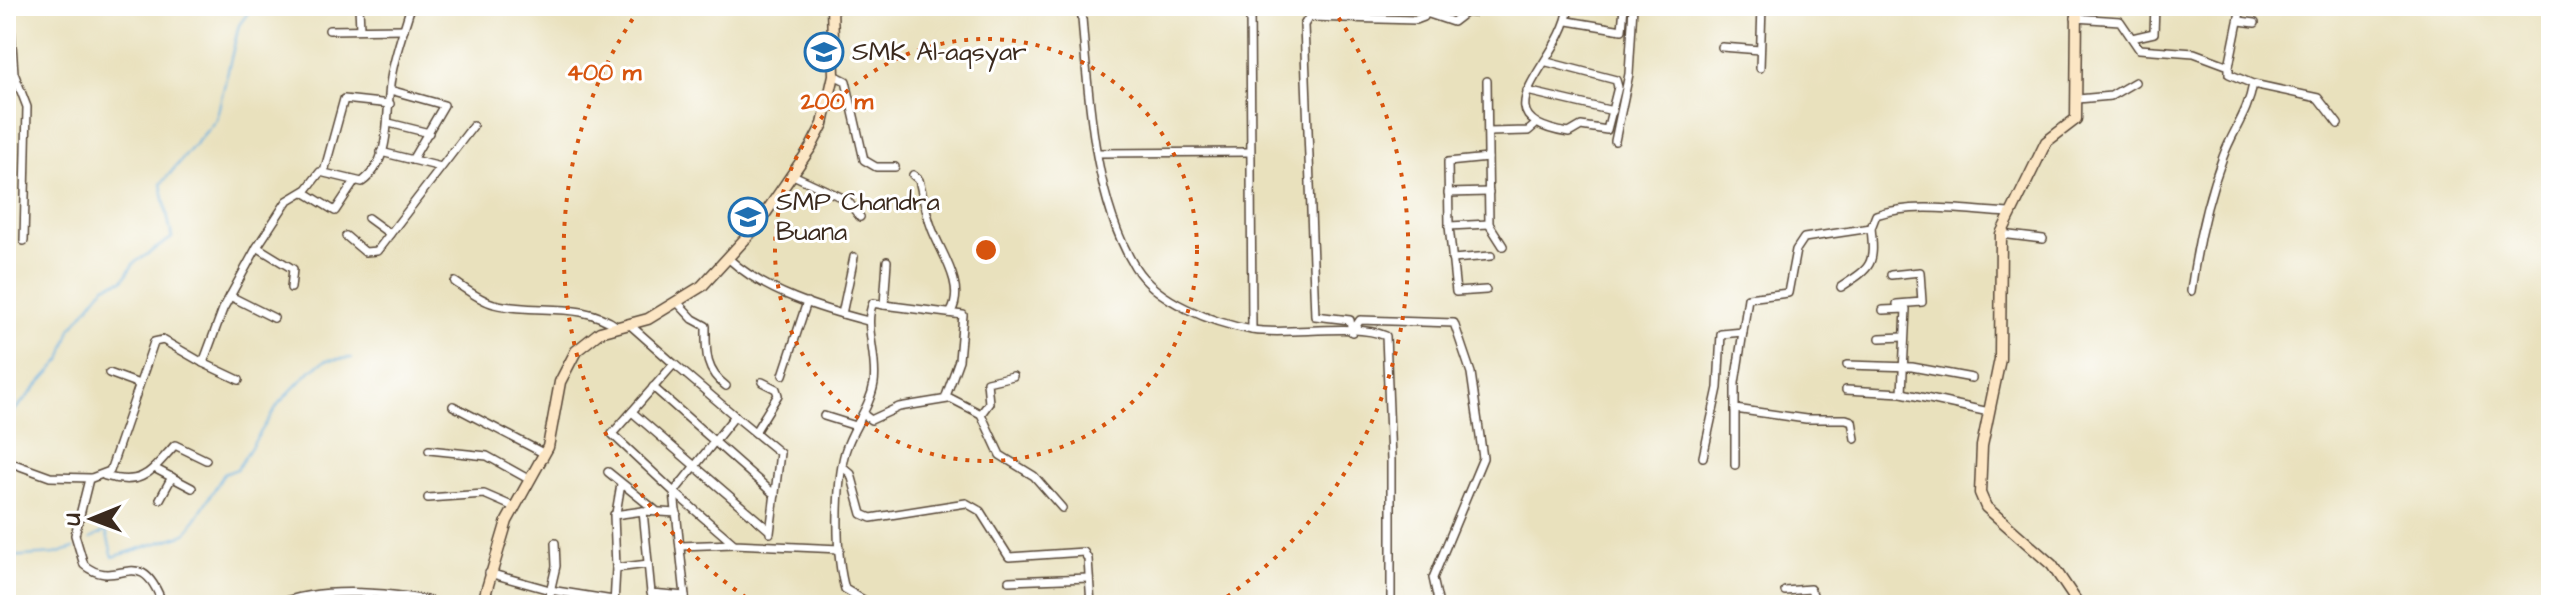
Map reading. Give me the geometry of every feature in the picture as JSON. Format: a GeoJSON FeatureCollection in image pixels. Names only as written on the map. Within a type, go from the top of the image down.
{"type":"FeatureCollection","features":[{"type":"Feature","properties":{"kind":"street"},"geometry":{"type":"LineString","coordinates":[[6,14],[13,7],[27,6]]}},
{"type":"Feature","properties":{"kind":"street"},"geometry":{"type":"LineString","coordinates":[[359,6],[360,29]]}},
{"type":"Feature","properties":{"kind":"street"},"geometry":{"type":"LineString","coordinates":[[203,363],[230,296],[287,201],[304,192],[316,175],[324,172],[362,182],[369,176],[381,152],[389,123],[390,90],[411,6]]}},
{"type":"Feature","properties":{"kind":"street"},"geometry":{"type":"LineString","coordinates":[[482,605],[489,573],[514,507],[545,454],[567,366],[600,332],[624,326],[678,303],[729,259],[793,175],[823,124],[834,75],[832,6]]}},
{"type":"Feature","properties":{"kind":"street"},"geometry":{"type":"LineString","coordinates":[[1081,6],[1098,153],[1114,227],[1136,269],[1152,287],[1187,308],[1252,330],[1380,333],[1388,341],[1391,605]]}},
{"type":"Feature","properties":{"kind":"street"},"geometry":{"type":"LineString","coordinates":[[1250,6],[1252,330]]}},
{"type":"Feature","properties":{"kind":"street"},"geometry":{"type":"LineString","coordinates":[[1547,62],[1616,80],[1618,87],[1608,128],[1603,131],[1581,126],[1566,132],[1535,125],[1524,109],[1527,91],[1547,62],[1568,21],[1569,6]]}},
{"type":"Feature","properties":{"kind":"street"},"geometry":{"type":"LineString","coordinates":[[1568,21],[1622,30],[1624,6]]}},
{"type":"Feature","properties":{"kind":"street"},"geometry":{"type":"LineString","coordinates":[[1615,141],[1629,74],[1633,6]]}},
{"type":"Feature","properties":{"kind":"street"},"geometry":{"type":"LineString","coordinates":[[1760,68],[1762,6]]}},
{"type":"Feature","properties":{"kind":"street"},"geometry":{"type":"LineString","coordinates":[[2132,38],[2154,33],[2155,6]]}},
{"type":"Feature","properties":{"kind":"street"},"geometry":{"type":"LineString","coordinates":[[2241,7],[2229,74],[2253,84],[2318,98],[2338,124]]}},
{"type":"Feature","properties":{"kind":"street"},"geometry":{"type":"LineString","coordinates":[[1319,332],[1315,316],[1304,25],[1309,17],[1416,20],[1427,10],[1453,22],[1466,12],[1473,13]]}},
{"type":"Feature","properties":{"kind":"street"},"geometry":{"type":"LineString","coordinates":[[2079,605],[2052,565],[1981,500],[1982,446],[2001,341],[2004,234],[2008,213],[2046,142],[2076,119],[2084,99],[2079,15],[2120,21],[2139,49],[2194,53],[2229,66]]}},
{"type":"Feature","properties":{"kind":"street"},"geometry":{"type":"LineString","coordinates":[[2240,21],[2255,23]]}},
{"type":"Feature","properties":{"kind":"street"},"geometry":{"type":"LineString","coordinates":[[6,23],[11,30],[14,73],[27,107],[24,241]]}},
{"type":"Feature","properties":{"kind":"street"},"geometry":{"type":"LineString","coordinates":[[329,30],[404,29]]}},
{"type":"Feature","properties":{"kind":"street"},"geometry":{"type":"LineString","coordinates":[[1722,47],[1760,50]]}},
{"type":"Feature","properties":{"kind":"street"},"geometry":{"type":"LineString","coordinates":[[834,75],[846,81],[864,160],[876,167],[895,167]]}},
{"type":"Feature","properties":{"kind":"street"},"geometry":{"type":"LineString","coordinates":[[1487,81],[1489,224],[1503,246]]}},
{"type":"Feature","properties":{"kind":"street"},"geometry":{"type":"LineString","coordinates":[[2084,99],[2120,93],[2135,82]]}},
{"type":"Feature","properties":{"kind":"street"},"geometry":{"type":"LineString","coordinates":[[2191,291],[2206,204],[2231,137],[2248,112],[2253,84]]}},
{"type":"Feature","properties":{"kind":"street"},"geometry":{"type":"LineString","coordinates":[[390,90],[444,105],[412,160]]}},
{"type":"Feature","properties":{"kind":"street"},"geometry":{"type":"LineString","coordinates":[[1527,91],[1613,111]]}},
{"type":"Feature","properties":{"kind":"street"},"geometry":{"type":"LineString","coordinates":[[324,172],[344,99],[390,104]]}},
{"type":"Feature","properties":{"kind":"street"},"geometry":{"type":"LineString","coordinates":[[389,123],[429,133]]}},
{"type":"Feature","properties":{"kind":"street"},"geometry":{"type":"LineString","coordinates":[[1488,132],[1528,131],[1535,125]]}},
{"type":"Feature","properties":{"kind":"street"},"geometry":{"type":"LineString","coordinates":[[346,236],[371,253],[390,234],[473,126]]}},
{"type":"Feature","properties":{"kind":"street"},"geometry":{"type":"LineString","coordinates":[[381,152],[441,167]]}},
{"type":"Feature","properties":{"kind":"street"},"geometry":{"type":"LineString","coordinates":[[1098,153],[1250,152]]}},
{"type":"Feature","properties":{"kind":"street"},"geometry":{"type":"LineString","coordinates":[[1486,290],[1456,292],[1449,226],[1448,162],[1488,158]]}},
{"type":"Feature","properties":{"kind":"street"},"geometry":{"type":"LineString","coordinates":[[793,175],[847,200],[860,217]]}},
{"type":"Feature","properties":{"kind":"street"},"geometry":{"type":"LineString","coordinates":[[913,175],[919,180],[932,230],[951,273],[956,301],[951,312]]}},
{"type":"Feature","properties":{"kind":"street"},"geometry":{"type":"LineString","coordinates":[[304,192],[335,211],[355,181]]}},
{"type":"Feature","properties":{"kind":"street"},"geometry":{"type":"LineString","coordinates":[[1448,193],[1489,192]]}},
{"type":"Feature","properties":{"kind":"street"},"geometry":{"type":"LineString","coordinates":[[1841,287],[1865,272],[1873,261],[1871,228],[1876,215],[1887,211],[1936,209],[2008,213]]}},
{"type":"Feature","properties":{"kind":"street"},"geometry":{"type":"LineString","coordinates":[[368,218],[390,234]]}},
{"type":"Feature","properties":{"kind":"street"},"geometry":{"type":"LineString","coordinates":[[1449,226],[1489,224]]}},
{"type":"Feature","properties":{"kind":"street"},"geometry":{"type":"LineString","coordinates":[[1735,465],[1735,376],[1748,298],[1788,293],[1795,253],[1802,239],[1871,228]]}},
{"type":"Feature","properties":{"kind":"street"},"geometry":{"type":"LineString","coordinates":[[2004,234],[2043,239]]}},
{"type":"Feature","properties":{"kind":"street"},"geometry":{"type":"LineString","coordinates":[[257,247],[293,269],[291,288]]}},
{"type":"Feature","properties":{"kind":"street"},"geometry":{"type":"LineString","coordinates":[[1452,259],[1491,256]]}},
{"type":"Feature","properties":{"kind":"street"},"geometry":{"type":"LineString","coordinates":[[842,314],[854,257]]}},
{"type":"Feature","properties":{"kind":"street"},"geometry":{"type":"LineString","coordinates":[[729,259],[745,274],[807,302],[868,321]]}},
{"type":"Feature","properties":{"kind":"street"},"geometry":{"type":"LineString","coordinates":[[884,305],[887,261]]}},
{"type":"Feature","properties":{"kind":"street"},"geometry":{"type":"LineString","coordinates":[[1883,310],[1922,302],[1920,272],[1891,275]]}},
{"type":"Feature","properties":{"kind":"street"},"geometry":{"type":"LineString","coordinates":[[455,282],[493,304],[571,309],[598,315],[624,326],[674,364],[780,453],[769,530],[770,543]]}},
{"type":"Feature","properties":{"kind":"street"},"geometry":{"type":"LineString","coordinates":[[230,296],[274,318]]}},
{"type":"Feature","properties":{"kind":"street"},"geometry":{"type":"LineString","coordinates":[[783,375],[807,302]]}},
{"type":"Feature","properties":{"kind":"street"},"geometry":{"type":"LineString","coordinates":[[678,303],[706,326],[705,348],[711,372],[726,386]]}},
{"type":"Feature","properties":{"kind":"street"},"geometry":{"type":"LineString","coordinates":[[872,605],[845,589],[840,549],[843,467],[874,384],[875,360],[868,321],[873,303],[960,313],[963,318],[956,373],[945,392],[948,399]]}},
{"type":"Feature","properties":{"kind":"street"},"geometry":{"type":"LineString","coordinates":[[1897,304],[1906,306]]}},
{"type":"Feature","properties":{"kind":"street"},"geometry":{"type":"LineString","coordinates":[[1902,393],[1906,306]]}},
{"type":"Feature","properties":{"kind":"street"},"geometry":{"type":"LineString","coordinates":[[1315,316],[1350,320],[1352,332]]}},
{"type":"Feature","properties":{"kind":"street"},"geometry":{"type":"LineString","coordinates":[[1352,332],[1360,320],[1454,323],[1471,373],[1483,458],[1433,578],[1439,605]]}},
{"type":"Feature","properties":{"kind":"street"},"geometry":{"type":"LineString","coordinates":[[1703,457],[1718,388],[1721,334],[1743,332]]}},
{"type":"Feature","properties":{"kind":"street"},"geometry":{"type":"LineString","coordinates":[[1880,338],[1904,337]]}},
{"type":"Feature","properties":{"kind":"street"},"geometry":{"type":"LineString","coordinates":[[105,476],[113,464],[139,384],[158,340],[239,380]]}},
{"type":"Feature","properties":{"kind":"street"},"geometry":{"type":"LineString","coordinates":[[674,364],[613,435],[734,544]]}},
{"type":"Feature","properties":{"kind":"street"},"geometry":{"type":"LineString","coordinates":[[1847,365],[1903,366],[1972,378]]}},
{"type":"Feature","properties":{"kind":"street"},"geometry":{"type":"LineString","coordinates":[[109,373],[139,384]]}},
{"type":"Feature","properties":{"kind":"street"},"geometry":{"type":"LineString","coordinates":[[981,414],[989,403],[987,382],[1013,376]]}},
{"type":"Feature","properties":{"kind":"street"},"geometry":{"type":"LineString","coordinates":[[755,432],[778,395],[776,389],[762,382]]}},
{"type":"Feature","properties":{"kind":"street"},"geometry":{"type":"LineString","coordinates":[[653,387],[775,495]]}},
{"type":"Feature","properties":{"kind":"street"},"geometry":{"type":"LineString","coordinates":[[1846,390],[1902,393],[1989,412]]}},
{"type":"Feature","properties":{"kind":"street"},"geometry":{"type":"LineString","coordinates":[[863,414],[871,420],[899,407],[948,399],[981,414],[1000,455],[1034,476],[1062,508]]}},
{"type":"Feature","properties":{"kind":"street"},"geometry":{"type":"LineString","coordinates":[[453,406],[545,454]]}},
{"type":"Feature","properties":{"kind":"street"},"geometry":{"type":"LineString","coordinates":[[1735,409],[1806,419],[1846,419],[1852,421],[1855,439]]}},
{"type":"Feature","properties":{"kind":"street"},"geometry":{"type":"LineString","coordinates":[[632,412],[769,530]]}},
{"type":"Feature","properties":{"kind":"street"},"geometry":{"type":"LineString","coordinates":[[643,511],[651,593],[685,601],[674,492],[735,416]]}},
{"type":"Feature","properties":{"kind":"street"},"geometry":{"type":"LineString","coordinates":[[824,416],[856,426]]}},
{"type":"Feature","properties":{"kind":"street"},"geometry":{"type":"LineString","coordinates":[[6,461],[50,477],[136,479],[154,468],[175,445],[206,460]]}},
{"type":"Feature","properties":{"kind":"street"},"geometry":{"type":"LineString","coordinates":[[429,450],[487,456],[530,480]]}},
{"type":"Feature","properties":{"kind":"street"},"geometry":{"type":"LineString","coordinates":[[843,467],[851,474],[862,514],[871,518],[970,504],[980,511],[1005,555],[1012,558],[1084,552],[1088,559],[1091,605]]}},
{"type":"Feature","properties":{"kind":"street"},"geometry":{"type":"LineString","coordinates":[[154,468],[192,488]]}},
{"type":"Feature","properties":{"kind":"street"},"geometry":{"type":"LineString","coordinates":[[608,472],[657,512]]}},
{"type":"Feature","properties":{"kind":"street"},"geometry":{"type":"LineString","coordinates":[[160,499],[172,477]]}},
{"type":"Feature","properties":{"kind":"street"},"geometry":{"type":"LineString","coordinates":[[90,478],[75,535],[84,565],[101,573],[135,568],[144,571],[157,588],[163,605]]}},
{"type":"Feature","properties":{"kind":"street"},"geometry":{"type":"LineString","coordinates":[[489,573],[550,590],[614,602],[616,568],[612,518],[616,513],[621,484]]}},
{"type":"Feature","properties":{"kind":"street"},"geometry":{"type":"LineString","coordinates":[[428,498],[484,494],[514,507]]}},
{"type":"Feature","properties":{"kind":"street"},"geometry":{"type":"LineString","coordinates":[[616,513],[677,513]]}},
{"type":"Feature","properties":{"kind":"street"},"geometry":{"type":"LineString","coordinates":[[547,605],[555,543]]}},
{"type":"Feature","properties":{"kind":"street"},"geometry":{"type":"LineString","coordinates":[[680,546],[770,543],[840,549]]}},
{"type":"Feature","properties":{"kind":"street"},"geometry":{"type":"LineString","coordinates":[[616,568],[648,564]]}},
{"type":"Feature","properties":{"kind":"street"},"geometry":{"type":"LineString","coordinates":[[1009,581],[1089,578]]}},
{"type":"Feature","properties":{"kind":"street"},"geometry":{"type":"LineString","coordinates":[[1785,591],[1810,589],[1813,594],[1811,605]]}},
{"type":"Feature","properties":{"kind":"street"},"geometry":{"type":"LineString","coordinates":[[353,593],[355,605]]}},
{"type":"Feature","properties":{"kind":"street"},"geometry":{"type":"LineString","coordinates":[[276,605],[302,596],[353,593],[426,599],[447,605]]}},
{"type":"Feature","properties":{"kind":"street"},"geometry":{"type":"LineString","coordinates":[[321,595],[322,605]]}},
{"type":"Feature","properties":{"kind":"waterway"},"geometry":{"type":"LineString","coordinates":[[6,420],[61,360],[71,329],[105,286],[123,280],[134,263],[172,238],[161,184],[216,120],[239,25],[253,6]]}},
{"type":"Feature","properties":{"kind":"waterway"},"geometry":{"type":"LineString","coordinates":[[90,539],[106,531],[113,557],[186,534],[224,474],[237,469],[279,403],[311,370],[326,360],[352,358]]}},
{"type":"Feature","properties":{"kind":"waterway"},"geometry":{"type":"LineString","coordinates":[[6,557],[55,554],[74,548]]}},
{"type":"Feature","properties":{"kind":"place","name":"SMK Al-aqsyar"},"geometry":{"type":"Point","coordinates":[824,52]}},
{"type":"Feature","properties":{"kind":"place","name":"SMP Chandra Buana"},"geometry":{"type":"Point","coordinates":[748,217]}}]}
